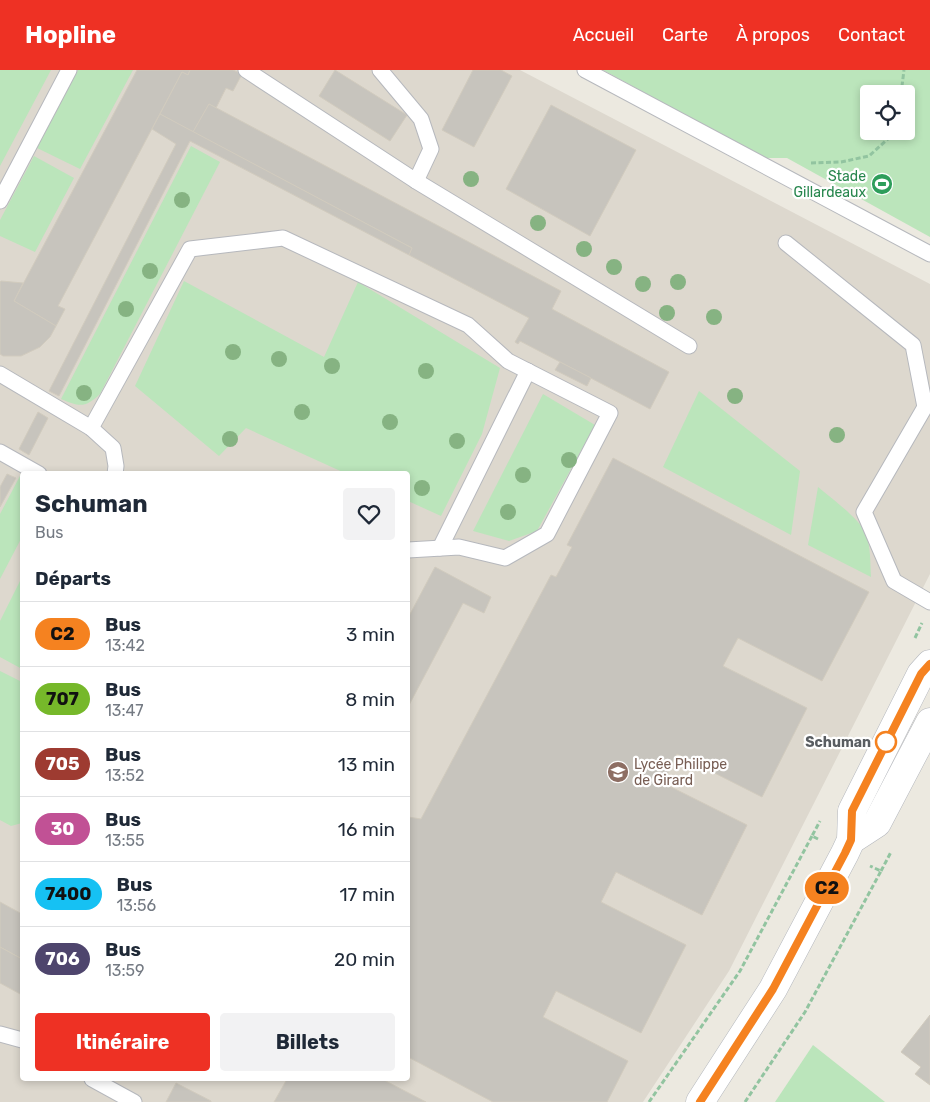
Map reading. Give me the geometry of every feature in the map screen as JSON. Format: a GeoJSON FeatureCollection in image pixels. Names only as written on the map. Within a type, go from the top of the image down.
{"type":"FeatureCollection","features":[{"type":"Feature","properties":{"kind":"street"},"geometry":{"type":"LineString","coordinates":[[700,1102],[773,989],[851,840],[852,811],[921,674],[930,664]]}},
{"type":"Feature","properties":{"kind":"street"},"geometry":{"type":"LineString","coordinates":[[851,840],[877,823],[930,722]]}},
{"type":"Feature","properties":{"kind":"lane"},"geometry":{"type":"LineString","coordinates":[[0,201],[69,70]]}},
{"type":"Feature","properties":{"kind":"lane"},"geometry":{"type":"LineString","coordinates":[[246,70],[416,181],[689,346]]}},
{"type":"Feature","properties":{"kind":"lane"},"geometry":{"type":"LineString","coordinates":[[380,70],[421,119],[431,148],[416,181]]}},
{"type":"Feature","properties":{"kind":"lane"},"geometry":{"type":"LineString","coordinates":[[585,70],[930,254]]}},
{"type":"Feature","properties":{"kind":"lane"},"geometry":{"type":"LineString","coordinates":[[91,428],[190,250],[283,238],[468,325],[508,361],[610,413],[548,534],[506,558],[459,547],[410,550]]}},
{"type":"Feature","properties":{"kind":"lane"},"geometry":{"type":"LineString","coordinates":[[786,243],[913,345],[925,407],[864,512],[894,582],[930,602]]}},
{"type":"Feature","properties":{"kind":"lane"},"geometry":{"type":"LineString","coordinates":[[440,548],[528,371]]}},
{"type":"Feature","properties":{"kind":"lane"},"geometry":{"type":"LineString","coordinates":[[0,374],[91,428],[113,448],[115,471]]}},
{"type":"Feature","properties":{"kind":"lane"},"geometry":{"type":"LineString","coordinates":[[0,452],[34,471]]}},
{"type":"Feature","properties":{"kind":"lane"},"geometry":{"type":"LineString","coordinates":[[0,1034],[20,1039]]}},
{"type":"Feature","properties":{"kind":"lane"},"geometry":{"type":"LineString","coordinates":[[96,1081],[134,1102]]}},
{"type":"Feature","properties":{"kind":"path"},"geometry":{"type":"LineString","coordinates":[[902,85],[904,70]]}},
{"type":"Feature","properties":{"kind":"path"},"geometry":{"type":"LineString","coordinates":[[763,165],[772,163],[841,162],[869,156],[886,140]]}},
{"type":"Feature","properties":{"kind":"path"},"geometry":{"type":"LineString","coordinates":[[649,1102],[740,971],[812,836]]}},
{"type":"Feature","properties":{"kind":"shaded area","name":"Lycée Philippe de Girard"},"geometry":{"type":"Polygon","coordinates":[[[0,70],[520,70],[930,284],[930,574],[729,971],[643,1102],[0,1102],[0,70]]]}},
{"type":"Feature","properties":{"kind":"green space"},"geometry":{"type":"Polygon","coordinates":[[[0,70],[51,70],[0,166],[0,70]]]}},
{"type":"Feature","properties":{"kind":"green space"},"geometry":{"type":"Polygon","coordinates":[[[78,70],[133,70],[80,169],[37,148],[78,70]]]}},
{"type":"Feature","properties":{"kind":"green space","name":"Stade Gillardeaux"},"geometry":{"type":"Polygon","coordinates":[[[603,70],[930,70],[930,237],[787,158],[764,158],[603,70]]]}},
{"type":"Feature","properties":{"kind":"green space"},"geometry":{"type":"Polygon","coordinates":[[[191,146],[220,162],[100,394],[90,402],[82,405],[73,404],[61,399],[191,146]]]}},
{"type":"Feature","properties":{"kind":"green space"},"geometry":{"type":"Polygon","coordinates":[[[34,156],[74,178],[35,252],[0,236],[0,220],[34,156]]]}},
{"type":"Feature","properties":{"kind":"green space"},"geometry":{"type":"Polygon","coordinates":[[[184,281],[324,357],[358,282],[500,368],[482,434],[441,516],[410,502],[410,471],[340,471],[246,428],[219,456],[135,386],[184,281]]]}},
{"type":"Feature","properties":{"kind":"green space"},"geometry":{"type":"Polygon","coordinates":[[[699,391],[800,471],[791,535],[663,467],[699,391]]]}},
{"type":"Feature","properties":{"kind":"green space"},"geometry":{"type":"Polygon","coordinates":[[[543,394],[595,425],[537,531],[509,541],[473,531],[543,394]]]}},
{"type":"Feature","properties":{"kind":"green space"},"geometry":{"type":"Polygon","coordinates":[[[20,476],[20,541],[0,579],[0,514],[20,476]]]}},
{"type":"Feature","properties":{"kind":"green space"},"geometry":{"type":"Polygon","coordinates":[[[818,487],[845,509],[863,528],[869,545],[871,577],[808,545],[818,487]]]}},
{"type":"Feature","properties":{"kind":"green space"},"geometry":{"type":"Polygon","coordinates":[[[20,581],[20,668],[0,657],[0,621],[20,581]]]}},
{"type":"Feature","properties":{"kind":"green space"},"geometry":{"type":"Polygon","coordinates":[[[0,671],[20,681],[20,824],[11,826],[0,820],[0,671]]]}},
{"type":"Feature","properties":{"kind":"green space"},"geometry":{"type":"Polygon","coordinates":[[[813,1045],[885,1102],[775,1102],[813,1045]]]}},
{"type":"Feature","properties":{"kind":"building"},"geometry":{"type":"Polygon","coordinates":[[[137,70],[190,70],[188,75],[182,72],[58,306],[65,309],[56,326],[14,301],[137,70]]]}},
{"type":"Feature","properties":{"kind":"building"},"geometry":{"type":"Polygon","coordinates":[[[190,70],[233,70],[242,74],[233,91],[226,88],[216,108],[209,104],[193,132],[160,114],[182,72],[188,75],[190,70]]]}},
{"type":"Feature","properties":{"kind":"building"},"geometry":{"type":"Polygon","coordinates":[[[335,70],[407,115],[390,141],[319,96],[335,70]]]}},
{"type":"Feature","properties":{"kind":"building"},"geometry":{"type":"Polygon","coordinates":[[[473,70],[501,70],[512,76],[474,147],[442,130],[473,70]]]}},
{"type":"Feature","properties":{"kind":"building"},"geometry":{"type":"Polygon","coordinates":[[[209,104],[561,291],[552,309],[669,372],[650,409],[520,341],[518,344],[515,342],[529,318],[409,255],[412,248],[193,132],[209,104]]]}},
{"type":"Feature","properties":{"kind":"building"},"geometry":{"type":"Polygon","coordinates":[[[551,105],[636,150],[590,236],[506,189],[551,105]]]}},
{"type":"Feature","properties":{"kind":"building"},"geometry":{"type":"Polygon","coordinates":[[[160,114],[412,248],[409,255],[190,141],[59,396],[49,391],[176,144],[152,129],[160,114]]]}},
{"type":"Feature","properties":{"kind":"building"},"geometry":{"type":"Polygon","coordinates":[[[1,281],[23,283],[14,301],[56,326],[50,337],[40,347],[21,356],[3,356],[0,354],[1,281]]]}},
{"type":"Feature","properties":{"kind":"building"},"geometry":{"type":"Polygon","coordinates":[[[560,362],[591,378],[587,386],[555,370],[560,362]]]}},
{"type":"Feature","properties":{"kind":"building"},"geometry":{"type":"Polygon","coordinates":[[[38,412],[48,418],[29,455],[19,449],[38,412]]]}},
{"type":"Feature","properties":{"kind":"building"},"geometry":{"type":"Polygon","coordinates":[[[613,458],[869,592],[822,681],[738,638],[723,666],[807,708],[762,797],[677,754],[663,783],[747,825],[702,915],[616,872],[601,902],[686,945],[641,1033],[556,991],[543,1017],[628,1061],[607,1102],[493,1102],[410,1058],[410,817],[421,819],[551,575],[556,577],[572,547],[567,545],[613,458]]]}},
{"type":"Feature","properties":{"kind":"building"},"geometry":{"type":"Polygon","coordinates":[[[7,474],[16,478],[0,507],[0,487],[7,474]]]}},
{"type":"Feature","properties":{"kind":"building"},"geometry":{"type":"Polygon","coordinates":[[[435,567],[491,597],[484,613],[463,603],[410,703],[410,614],[435,567]]]}},
{"type":"Feature","properties":{"kind":"building"},"geometry":{"type":"Polygon","coordinates":[[[0,902],[20,913],[20,958],[0,947],[0,902]]]}},
{"type":"Feature","properties":{"kind":"building"},"geometry":{"type":"Polygon","coordinates":[[[0,947],[20,958],[20,994],[0,983],[0,947]]]}},
{"type":"Feature","properties":{"kind":"building"},"geometry":{"type":"Polygon","coordinates":[[[930,1015],[930,1085],[915,1074],[921,1067],[901,1052],[930,1015]]]}},
{"type":"Feature","properties":{"kind":"building"},"geometry":{"type":"Polygon","coordinates":[[[286,1081],[386,1081],[426,1102],[274,1102],[286,1081]]]}},
{"type":"Feature","properties":{"kind":"building"},"geometry":{"type":"Polygon","coordinates":[[[176,1083],[211,1101],[211,1102],[166,1102],[176,1083]]]}},
{"type":"Feature","properties":{"kind":"bus line","name":"C2"},"geometry":{"type":"LineString","coordinates":[[700,1102],[773,989],[828,885],[851,840],[852,811],[921,674],[930,664]]}},
{"type":"Feature","properties":{"kind":"place","name":"Stade Gillardeaux"},"geometry":{"type":"Point","coordinates":[882,184]}},
{"type":"Feature","properties":{"kind":"place","name":"Schuman"},"geometry":{"type":"Point","coordinates":[886,742]}},
{"type":"Feature","properties":{"kind":"place","name":"Lycée Philippe de Girard"},"geometry":{"type":"Point","coordinates":[618,772]}}]}
